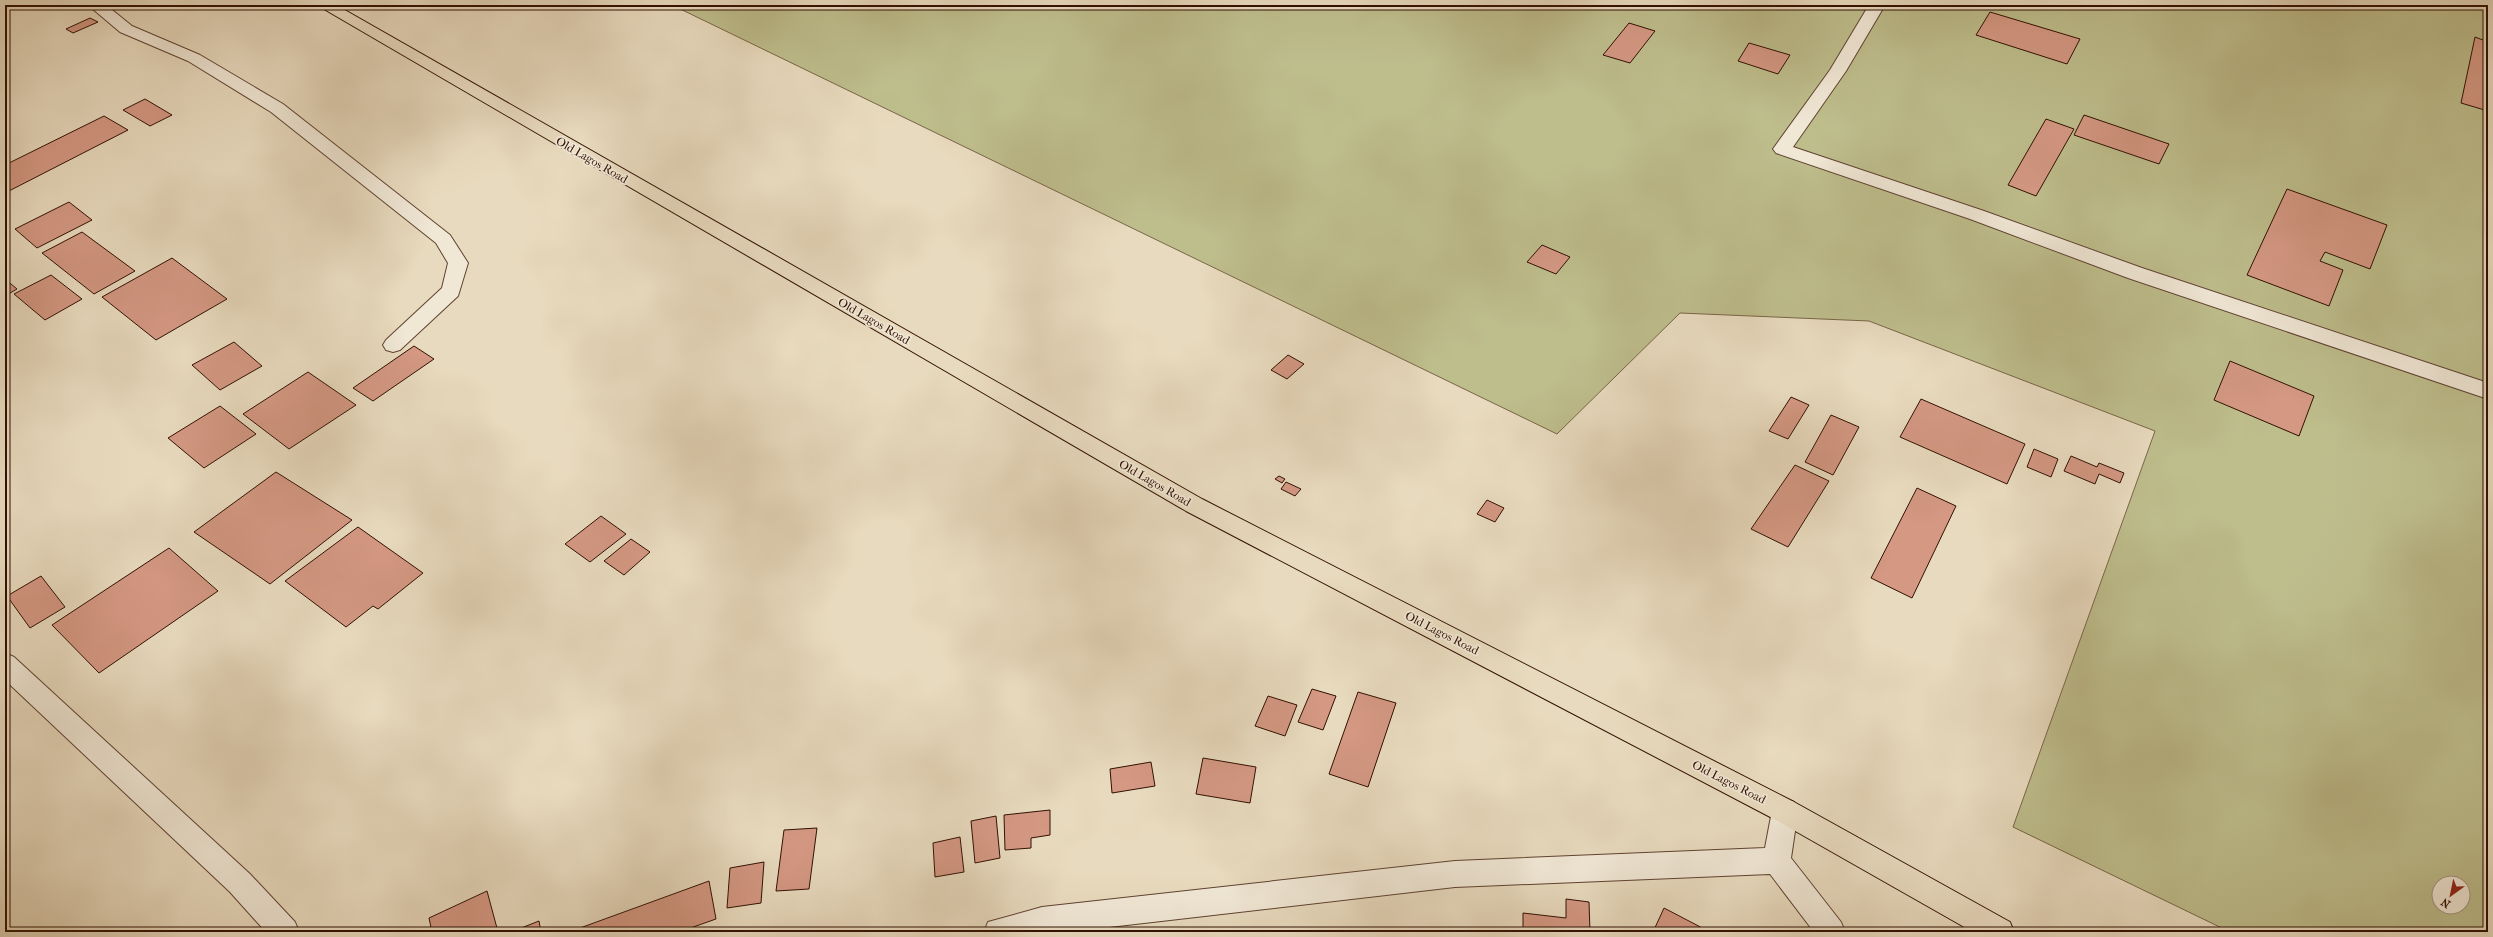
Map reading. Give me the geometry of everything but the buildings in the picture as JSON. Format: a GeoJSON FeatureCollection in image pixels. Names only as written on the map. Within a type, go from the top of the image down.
{"type":"FeatureCollection","features":[{"type":"Feature","properties":{"kind":"main road","name":"Old Lagos Road"},"geometry":{"type":"LineString","coordinates":[[325,5],[1194,505],[1785,811],[2000,932]]}},
{"type":"Feature","properties":{"kind":"street"},"geometry":{"type":"LineString","coordinates":[[96,5],[126,29],[194,58],[277,108],[444,239],[458,263],[451,291],[393,345]]}},
{"type":"Feature","properties":{"kind":"street"},"geometry":{"type":"LineString","coordinates":[[1877,5],[1838,71],[1782,149],[1977,215],[2135,273],[2488,391]]}},
{"type":"Feature","properties":{"kind":"street"},"geometry":{"type":"LineString","coordinates":[[5,664],[240,883],[285,932]]}},
{"type":"Feature","properties":{"kind":"street"},"geometry":{"type":"LineString","coordinates":[[1785,811],[1777,861],[1831,932]]}},
{"type":"Feature","properties":{"kind":"street"},"geometry":{"type":"LineString","coordinates":[[998,932],[1042,921],[1455,874],[1777,861]]}},
{"type":"Feature","properties":{"kind":"shaded area"},"geometry":{"type":"Polygon","coordinates":[[[672,5],[2488,5],[2488,932],[2230,932],[2013,827],[2155,431],[1869,321],[1680,313],[1557,434],[672,5]]]}}]}
